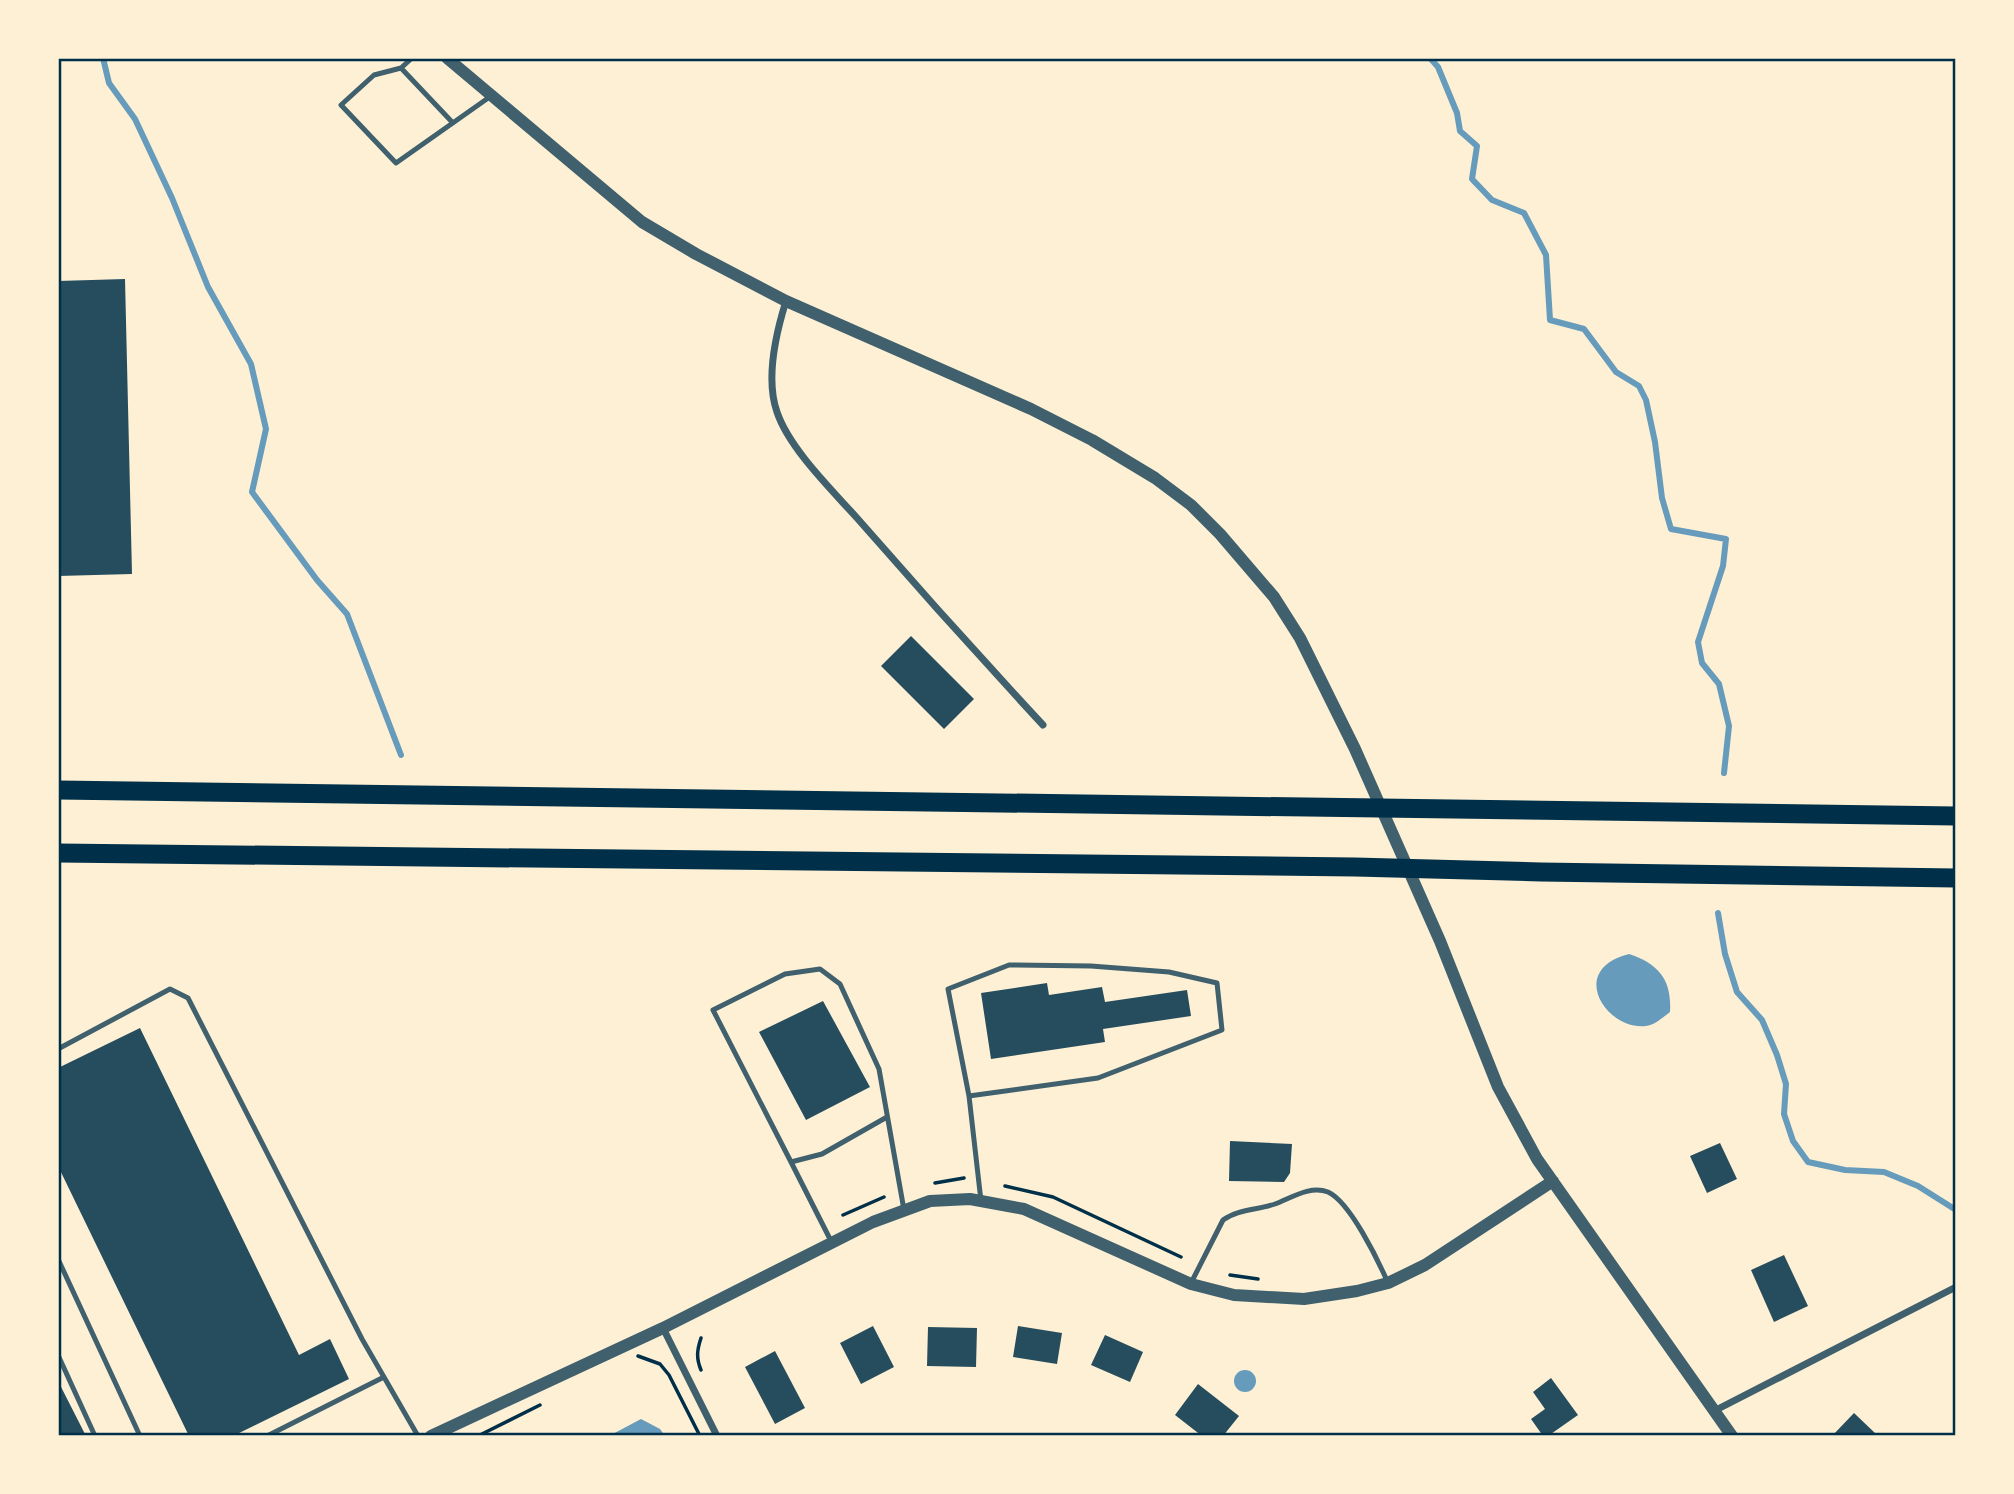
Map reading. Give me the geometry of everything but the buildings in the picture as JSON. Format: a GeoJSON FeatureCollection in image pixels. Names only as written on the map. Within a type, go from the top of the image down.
{"type":"FeatureCollection","features":[{"type":"Feature","properties":{"kind":"highway"},"geometry":{"type":"LineString","coordinates":[[58,790],[1956,816]]}},
{"type":"Feature","properties":{"kind":"highway"},"geometry":{"type":"LineString","coordinates":[[58,853],[1355,867],[1956,878]]}},
{"type":"Feature","properties":{"kind":"street"},"geometry":{"type":"LineString","coordinates":[[447,58],[642,222],[786,301],[1031,409],[1092,440],[1155,478],[1191,505],[1238,554],[1274,597],[1300,638],[1355,749],[1440,942],[1498,1087],[1537,1159],[1732,1436]]}},
{"type":"Feature","properties":{"kind":"street"},"geometry":{"type":"LineString","coordinates":[[786,301],[775,338],[772,388],[776,410],[786,431],[825,482],[1042,725]]}},
{"type":"Feature","properties":{"kind":"street"},"geometry":{"type":"LineString","coordinates":[[431,1436],[663,1328],[832,1242],[930,1200],[970,1199],[1024,1209],[1191,1284],[1234,1296],[1304,1299],[1388,1283],[1425,1265],[1553,1181]]}},
{"type":"Feature","properties":{"kind":"street"},"geometry":{"type":"LineString","coordinates":[[1714,1411],[1956,1287]]}},
{"type":"Feature","properties":{"kind":"street"},"geometry":{"type":"LineString","coordinates":[[663,1328],[717,1436]]}},
{"type":"Feature","properties":{"kind":"lane"},"geometry":{"type":"LineString","coordinates":[[412,58],[401,68],[374,75],[341,105],[396,163],[491,96]]}},
{"type":"Feature","properties":{"kind":"lane"},"geometry":{"type":"LineString","coordinates":[[401,68],[453,123]]}},
{"type":"Feature","properties":{"kind":"lane"},"geometry":{"type":"LineString","coordinates":[[969,1096],[1098,1078],[1222,1030],[1216,983],[1169,972],[1091,966],[1009,965],[948,989],[969,1096],[981,1201]]}},
{"type":"Feature","properties":{"kind":"lane"},"geometry":{"type":"LineString","coordinates":[[832,1242],[713,1010],[785,974],[820,970],[840,984],[879,1069],[904,1210]]}},
{"type":"Feature","properties":{"kind":"lane"},"geometry":{"type":"LineString","coordinates":[[58,1049],[170,989],[188,998],[362,1339],[418,1436]]}},
{"type":"Feature","properties":{"kind":"lane"},"geometry":{"type":"LineString","coordinates":[[791,1163],[822,1154],[887,1117]]}},
{"type":"Feature","properties":{"kind":"lane"},"geometry":{"type":"LineString","coordinates":[[1191,1284],[1223,1220],[1232,1214],[1274,1204],[1313,1190],[1329,1192],[1349,1212],[1375,1254],[1388,1283]]}},
{"type":"Feature","properties":{"kind":"lane"},"geometry":{"type":"LineString","coordinates":[[58,1259],[140,1436]]}},
{"type":"Feature","properties":{"kind":"lane"},"geometry":{"type":"LineString","coordinates":[[58,1355],[94,1436]]}},
{"type":"Feature","properties":{"kind":"lane"},"geometry":{"type":"LineString","coordinates":[[267,1436],[384,1377]]}},
{"type":"Feature","properties":{"kind":"path"},"geometry":{"type":"LineString","coordinates":[[928,1185],[964,1178]]}},
{"type":"Feature","properties":{"kind":"path"},"geometry":{"type":"LineString","coordinates":[[1005,1186],[1053,1197],[1181,1257]]}},
{"type":"Feature","properties":{"kind":"path"},"geometry":{"type":"LineString","coordinates":[[843,1215],[884,1197]]}},
{"type":"Feature","properties":{"kind":"path"},"geometry":{"type":"LineString","coordinates":[[1230,1275],[1262,1279]]}},
{"type":"Feature","properties":{"kind":"path"},"geometry":{"type":"LineString","coordinates":[[701,1338],[697,1348],[697,1361],[704,1378]]}},
{"type":"Feature","properties":{"kind":"path"},"geometry":{"type":"LineString","coordinates":[[637,1356],[660,1363],[669,1375],[700,1436]]}},
{"type":"Feature","properties":{"kind":"path"},"geometry":{"type":"LineString","coordinates":[[478,1436],[551,1399]]}},
{"type":"Feature","properties":{"kind":"water"},"geometry":{"type":"Polygon","coordinates":[[[1629,954],[1656,968],[1669,991],[1670,1012],[1646,1026],[1631,1025],[1618,1019],[1607,1010],[1599,998],[1596,985],[1600,973],[1610,962],[1629,954]]]}},
{"type":"Feature","properties":{"kind":"water"},"geometry":{"type":"Polygon","coordinates":[[[1245,1370],[1253,1373],[1256,1381],[1253,1389],[1245,1392],[1237,1389],[1234,1381],[1237,1373],[1245,1370]]]}},
{"type":"Feature","properties":{"kind":"water"},"geometry":{"type":"Polygon","coordinates":[[[641,1419],[660,1429],[665,1436],[609,1436],[641,1419]]]}},
{"type":"Feature","properties":{"kind":"waterway"},"geometry":{"type":"LineString","coordinates":[[103,58],[109,83],[135,119],[172,198],[208,287],[251,364],[266,429],[252,492],[317,580],[347,614],[401,755]]}},
{"type":"Feature","properties":{"kind":"waterway"},"geometry":{"type":"LineString","coordinates":[[1430,58],[1438,67],[1457,113],[1460,131],[1477,146],[1472,179],[1492,200],[1524,213],[1546,255],[1550,320],[1584,329],[1616,372],[1639,386],[1646,400],[1655,442],[1662,498],[1671,529],[1726,539],[1723,566],[1698,642],[1702,663],[1719,684],[1729,726],[1724,773]]}},
{"type":"Feature","properties":{"kind":"waterway"},"geometry":{"type":"LineString","coordinates":[[1718,913],[1725,954],[1737,992],[1762,1020],[1777,1055],[1786,1084],[1784,1114],[1793,1141],[1808,1162],[1845,1170],[1884,1172],[1918,1186],[1956,1210]]}}]}
